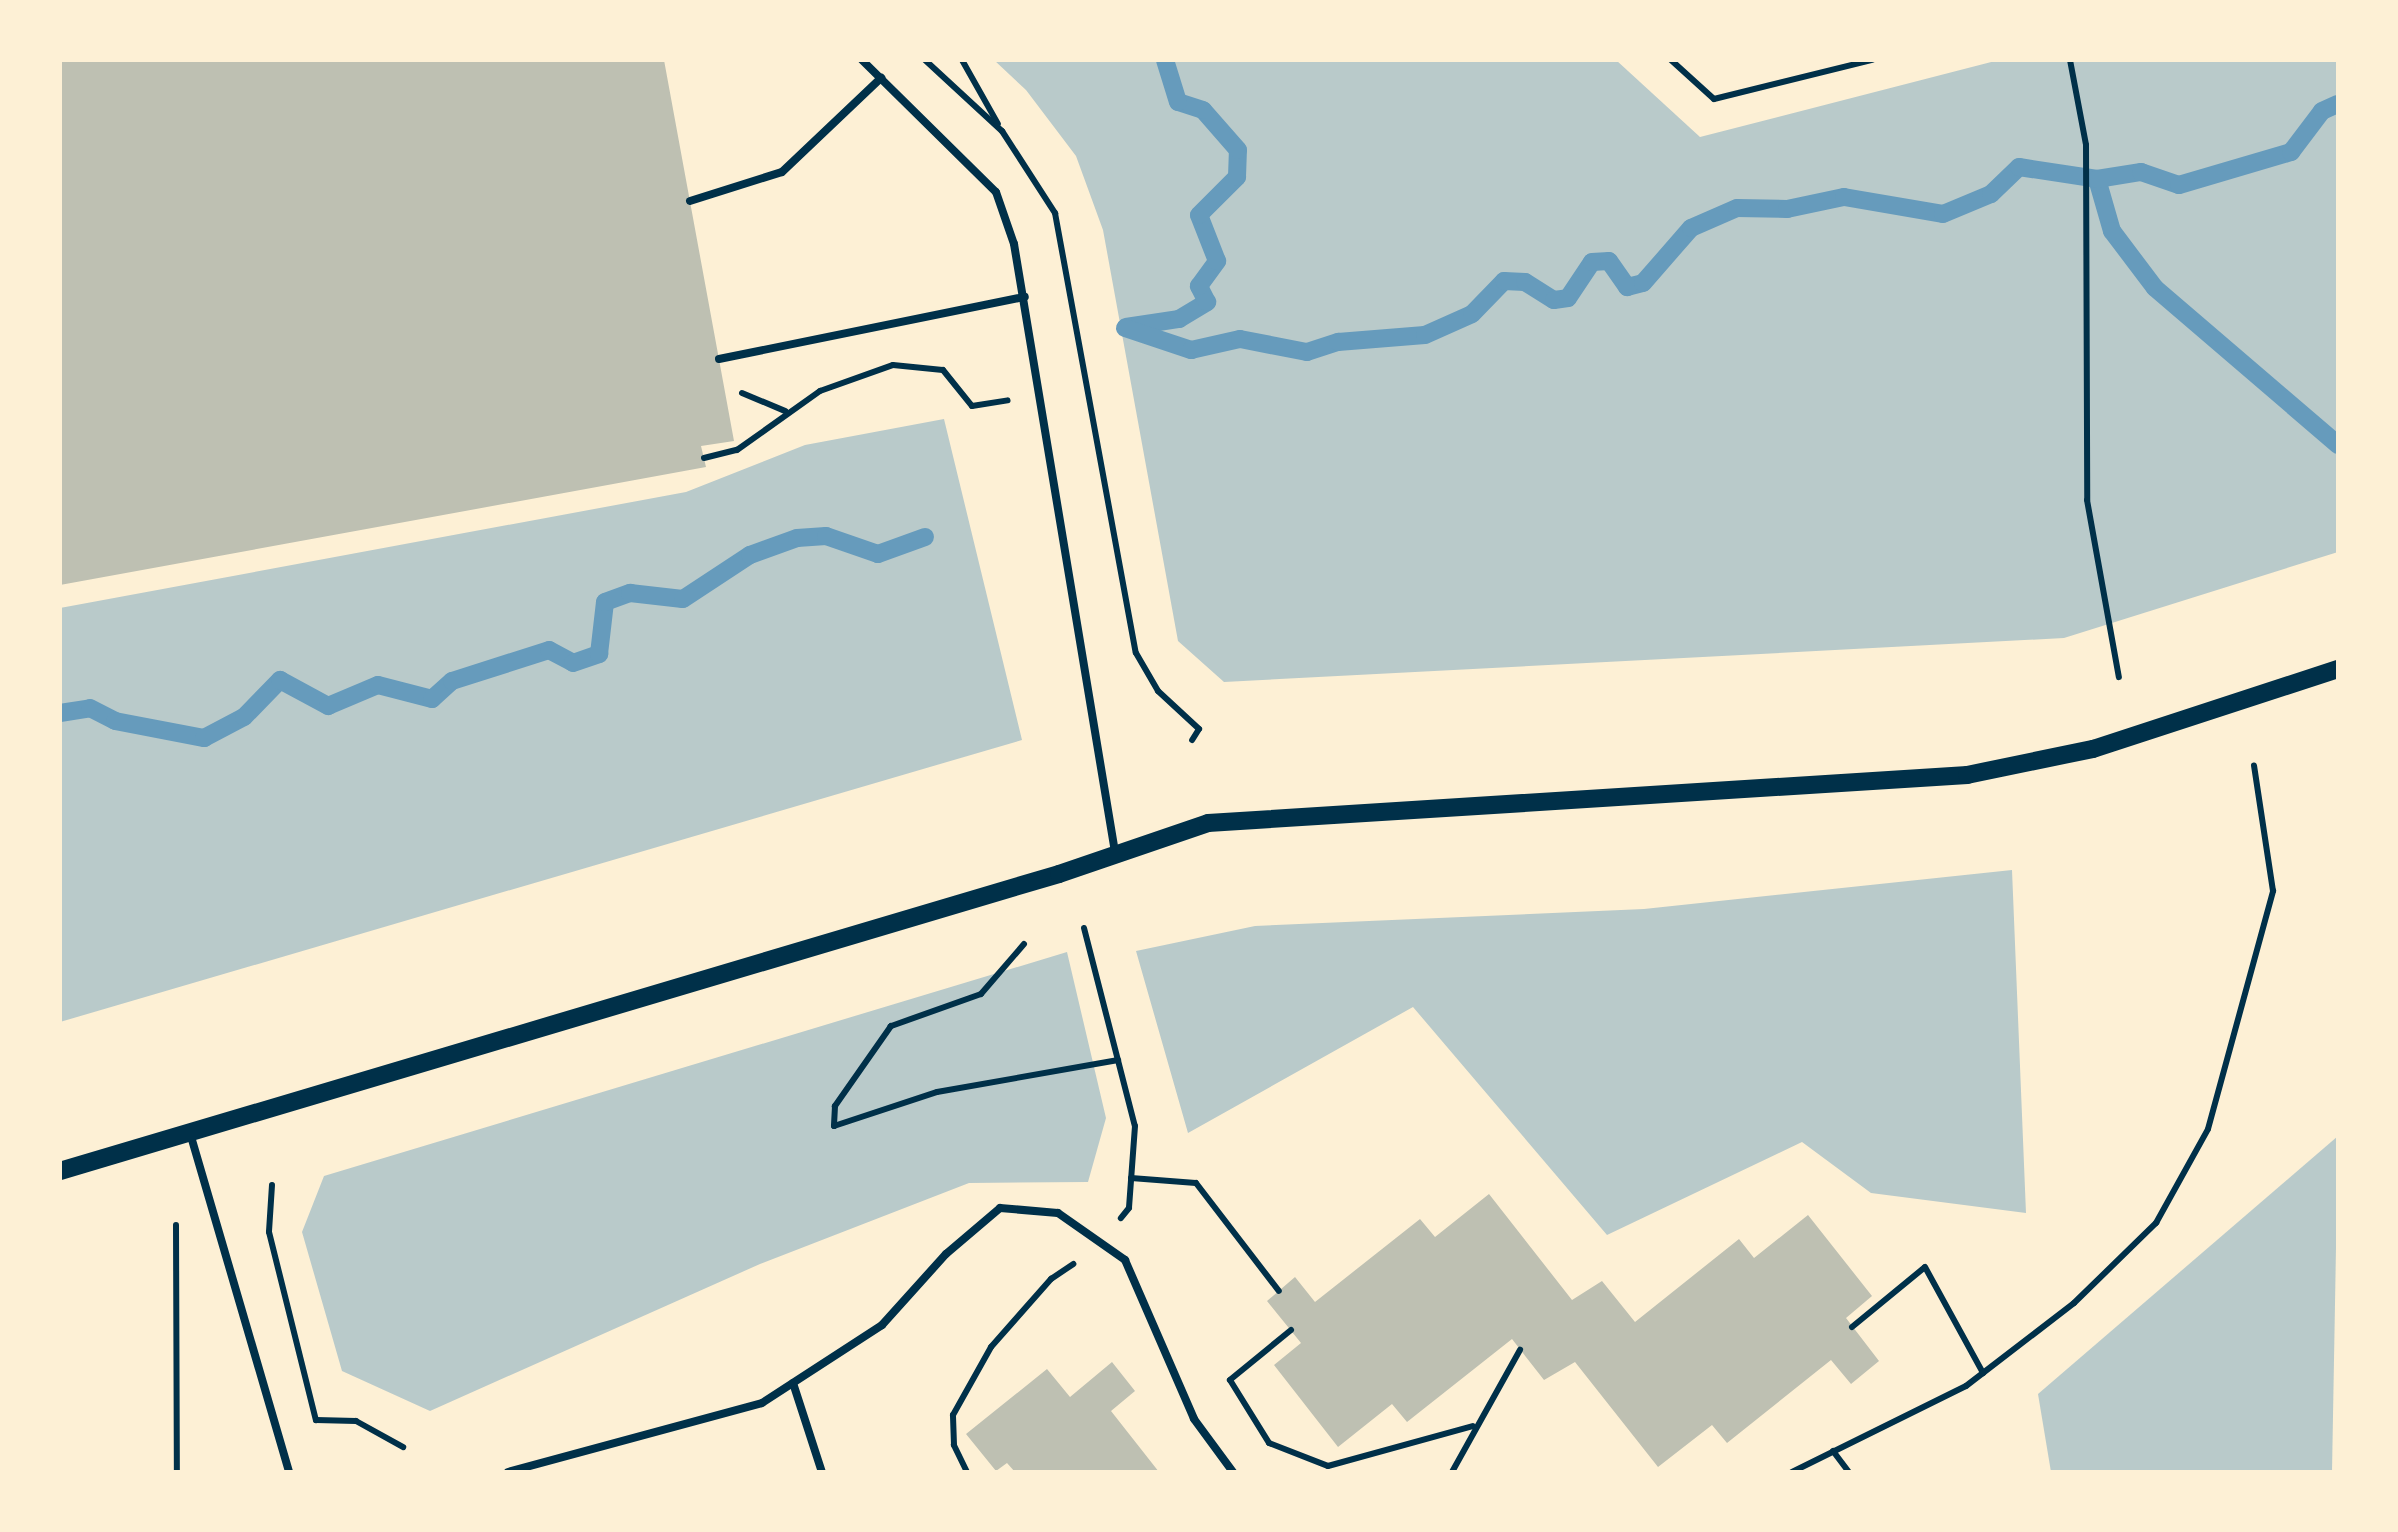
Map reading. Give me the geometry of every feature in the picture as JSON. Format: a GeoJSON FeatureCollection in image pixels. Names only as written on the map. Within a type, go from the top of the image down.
{"type":"FeatureCollection","features":[{"type":"Feature","properties":{"kind":"street"},"geometry":{"type":"LineString","coordinates":[[60,1171],[1208,823],[1967,774],[2093,749],[2338,669]]}},
{"type":"Feature","properties":{"kind":"lane"},"geometry":{"type":"LineString","coordinates":[[862,60],[996,192],[1025,297],[1116,852]]}},
{"type":"Feature","properties":{"kind":"lane"},"geometry":{"type":"LineString","coordinates":[[690,201],[782,172],[881,78]]}},
{"type":"Feature","properties":{"kind":"lane"},"geometry":{"type":"LineString","coordinates":[[719,359],[1025,297]]}},
{"type":"Feature","properties":{"kind":"lane"},"geometry":{"type":"LineString","coordinates":[[190,1133],[289,1472]]}},
{"type":"Feature","properties":{"kind":"lane"},"geometry":{"type":"LineString","coordinates":[[508,1472],[762,1403],[882,1325],[946,1254],[1000,1208],[1058,1213],[1124,1260],[1194,1419],[1233,1472]]}},
{"type":"Feature","properties":{"kind":"lane"},"geometry":{"type":"LineString","coordinates":[[793,1382],[822,1472]]}},
{"type":"Feature","properties":{"kind":"path"},"geometry":{"type":"LineString","coordinates":[[924,60],[1002,130]]}},
{"type":"Feature","properties":{"kind":"path"},"geometry":{"type":"LineString","coordinates":[[962,60],[1055,213],[1136,653],[1158,690],[1200,729],[1192,740]]}},
{"type":"Feature","properties":{"kind":"path"},"geometry":{"type":"LineString","coordinates":[[1671,60],[1714,99],[1872,60]]}},
{"type":"Feature","properties":{"kind":"path"},"geometry":{"type":"LineString","coordinates":[[2070,60],[2087,191],[2086,500],[2119,677]]}},
{"type":"Feature","properties":{"kind":"path"},"geometry":{"type":"LineString","coordinates":[[704,458],[737,450],[786,411],[850,376],[893,365],[943,370],[972,406],[1041,395]]}},
{"type":"Feature","properties":{"kind":"path"},"geometry":{"type":"LineString","coordinates":[[726,393],[743,393],[786,411]]}},
{"type":"Feature","properties":{"kind":"path"},"geometry":{"type":"LineString","coordinates":[[1792,1472],[1983,1373],[2074,1303],[2156,1223],[2208,1130],[2273,891],[2254,765]]}},
{"type":"Feature","properties":{"kind":"path"},"geometry":{"type":"LineString","coordinates":[[967,1472],[954,1444],[952,1414],[991,1347],[1051,1279],[1103,1244],[1128,1208],[1135,1126],[1084,928]]}},
{"type":"Feature","properties":{"kind":"path"},"geometry":{"type":"LineString","coordinates":[[1024,944],[981,994],[891,1026],[835,1106],[834,1126],[937,1092],[1118,1060]]}},
{"type":"Feature","properties":{"kind":"path"},"geometry":{"type":"LineString","coordinates":[[1132,1178],[1196,1183],[1279,1291]]}},
{"type":"Feature","properties":{"kind":"path"},"geometry":{"type":"LineString","coordinates":[[272,1185],[268,1232],[316,1420],[356,1421],[403,1447]]}},
{"type":"Feature","properties":{"kind":"path"},"geometry":{"type":"LineString","coordinates":[[176,1225],[177,1472]]}},
{"type":"Feature","properties":{"kind":"path"},"geometry":{"type":"LineString","coordinates":[[1852,1328],[1925,1267],[1983,1373]]}},
{"type":"Feature","properties":{"kind":"path"},"geometry":{"type":"LineString","coordinates":[[1292,1330],[1230,1380],[1269,1443],[1328,1466],[1473,1426]]}},
{"type":"Feature","properties":{"kind":"path"},"geometry":{"type":"LineString","coordinates":[[1452,1472],[1473,1426],[1520,1350]]}},
{"type":"Feature","properties":{"kind":"path"},"geometry":{"type":"LineString","coordinates":[[1833,1451],[1850,1472]]}},
{"type":"Feature","properties":{"kind":"shaded area"},"geometry":{"type":"Polygon","coordinates":[[[994,60],[1616,60],[1700,137],[1999,60],[2338,60],[2338,552],[2064,638],[1224,682],[1178,641],[1103,230],[1076,156],[1026,90],[994,60]]]}},
{"type":"Feature","properties":{"kind":"shaded area"},"geometry":{"type":"Polygon","coordinates":[[[944,419],[1022,740],[60,1022],[60,608],[686,492],[805,445],[944,419]]]}},
{"type":"Feature","properties":{"kind":"shaded area"},"geometry":{"type":"Polygon","coordinates":[[[2012,870],[2026,1213],[1871,1193],[1802,1142],[1607,1235],[1413,1007],[1188,1133],[1136,951],[1255,926],[1644,909],[2012,870]]]}},
{"type":"Feature","properties":{"kind":"shaded area"},"geometry":{"type":"Polygon","coordinates":[[[1067,952],[1106,1118],[1088,1182],[969,1183],[760,1264],[430,1411],[342,1371],[302,1232],[324,1176],[1067,952]]]}},
{"type":"Feature","properties":{"kind":"shaded area"},"geometry":{"type":"Polygon","coordinates":[[[2338,1136],[2332,1472],[2051,1472],[2038,1394],[2338,1136]]]}},
{"type":"Feature","properties":{"kind":"building"},"geometry":{"type":"Polygon","coordinates":[[[60,60],[664,60],[734,441],[701,446],[706,467],[60,585],[60,60]]]}},
{"type":"Feature","properties":{"kind":"building"},"geometry":{"type":"Polygon","coordinates":[[[1489,1194],[1572,1300],[1602,1281],[1635,1322],[1739,1239],[1754,1258],[1808,1215],[1872,1296],[1846,1318],[1879,1361],[1851,1384],[1831,1360],[1727,1443],[1712,1425],[1658,1467],[1575,1362],[1544,1380],[1512,1339],[1407,1422],[1392,1404],[1338,1447],[1274,1365],[1301,1343],[1267,1301],[1295,1277],[1315,1302],[1420,1219],[1435,1237],[1489,1194]]]}},
{"type":"Feature","properties":{"kind":"building"},"geometry":{"type":"Polygon","coordinates":[[[1112,1362],[1135,1391],[1111,1411],[1159,1472],[1015,1472],[1007,1463],[996,1471],[966,1434],[1047,1369],[1070,1397],[1112,1362]]]}},
{"type":"Feature","properties":{"kind":"waterway"},"geometry":{"type":"LineString","coordinates":[[1126,327],[1179,319],[1207,302],[1199,286],[1217,261],[1199,215],[1237,177],[1238,150],[1203,110],[1178,102],[1165,60]]}},
{"type":"Feature","properties":{"kind":"waterway"},"geometry":{"type":"LineString","coordinates":[[1125,328],[1191,350],[1240,339],[1307,352],[1338,342],[1425,335],[1472,314],[1504,281],[1525,282],[1554,300],[1568,298],[1592,262],[1609,261],[1627,287],[1643,283],[1691,228],[1737,208],[1787,209],[1844,197],[1943,214],[1991,194],[2019,167],[2097,179],[2141,172],[2179,185],[2291,152],[2322,111],[2338,104]]}},
{"type":"Feature","properties":{"kind":"waterway"},"geometry":{"type":"LineString","coordinates":[[2097,179],[2112,231],[2155,288],[2338,445]]}},
{"type":"Feature","properties":{"kind":"waterway"},"geometry":{"type":"LineString","coordinates":[[60,713],[90,708],[115,721],[204,738],[244,717],[280,680],[328,706],[378,685],[432,699],[452,681],[549,650],[573,663],[599,654],[605,602],[630,593],[683,599],[750,555],[797,538],[826,536],[878,554],[925,537]]}}]}
